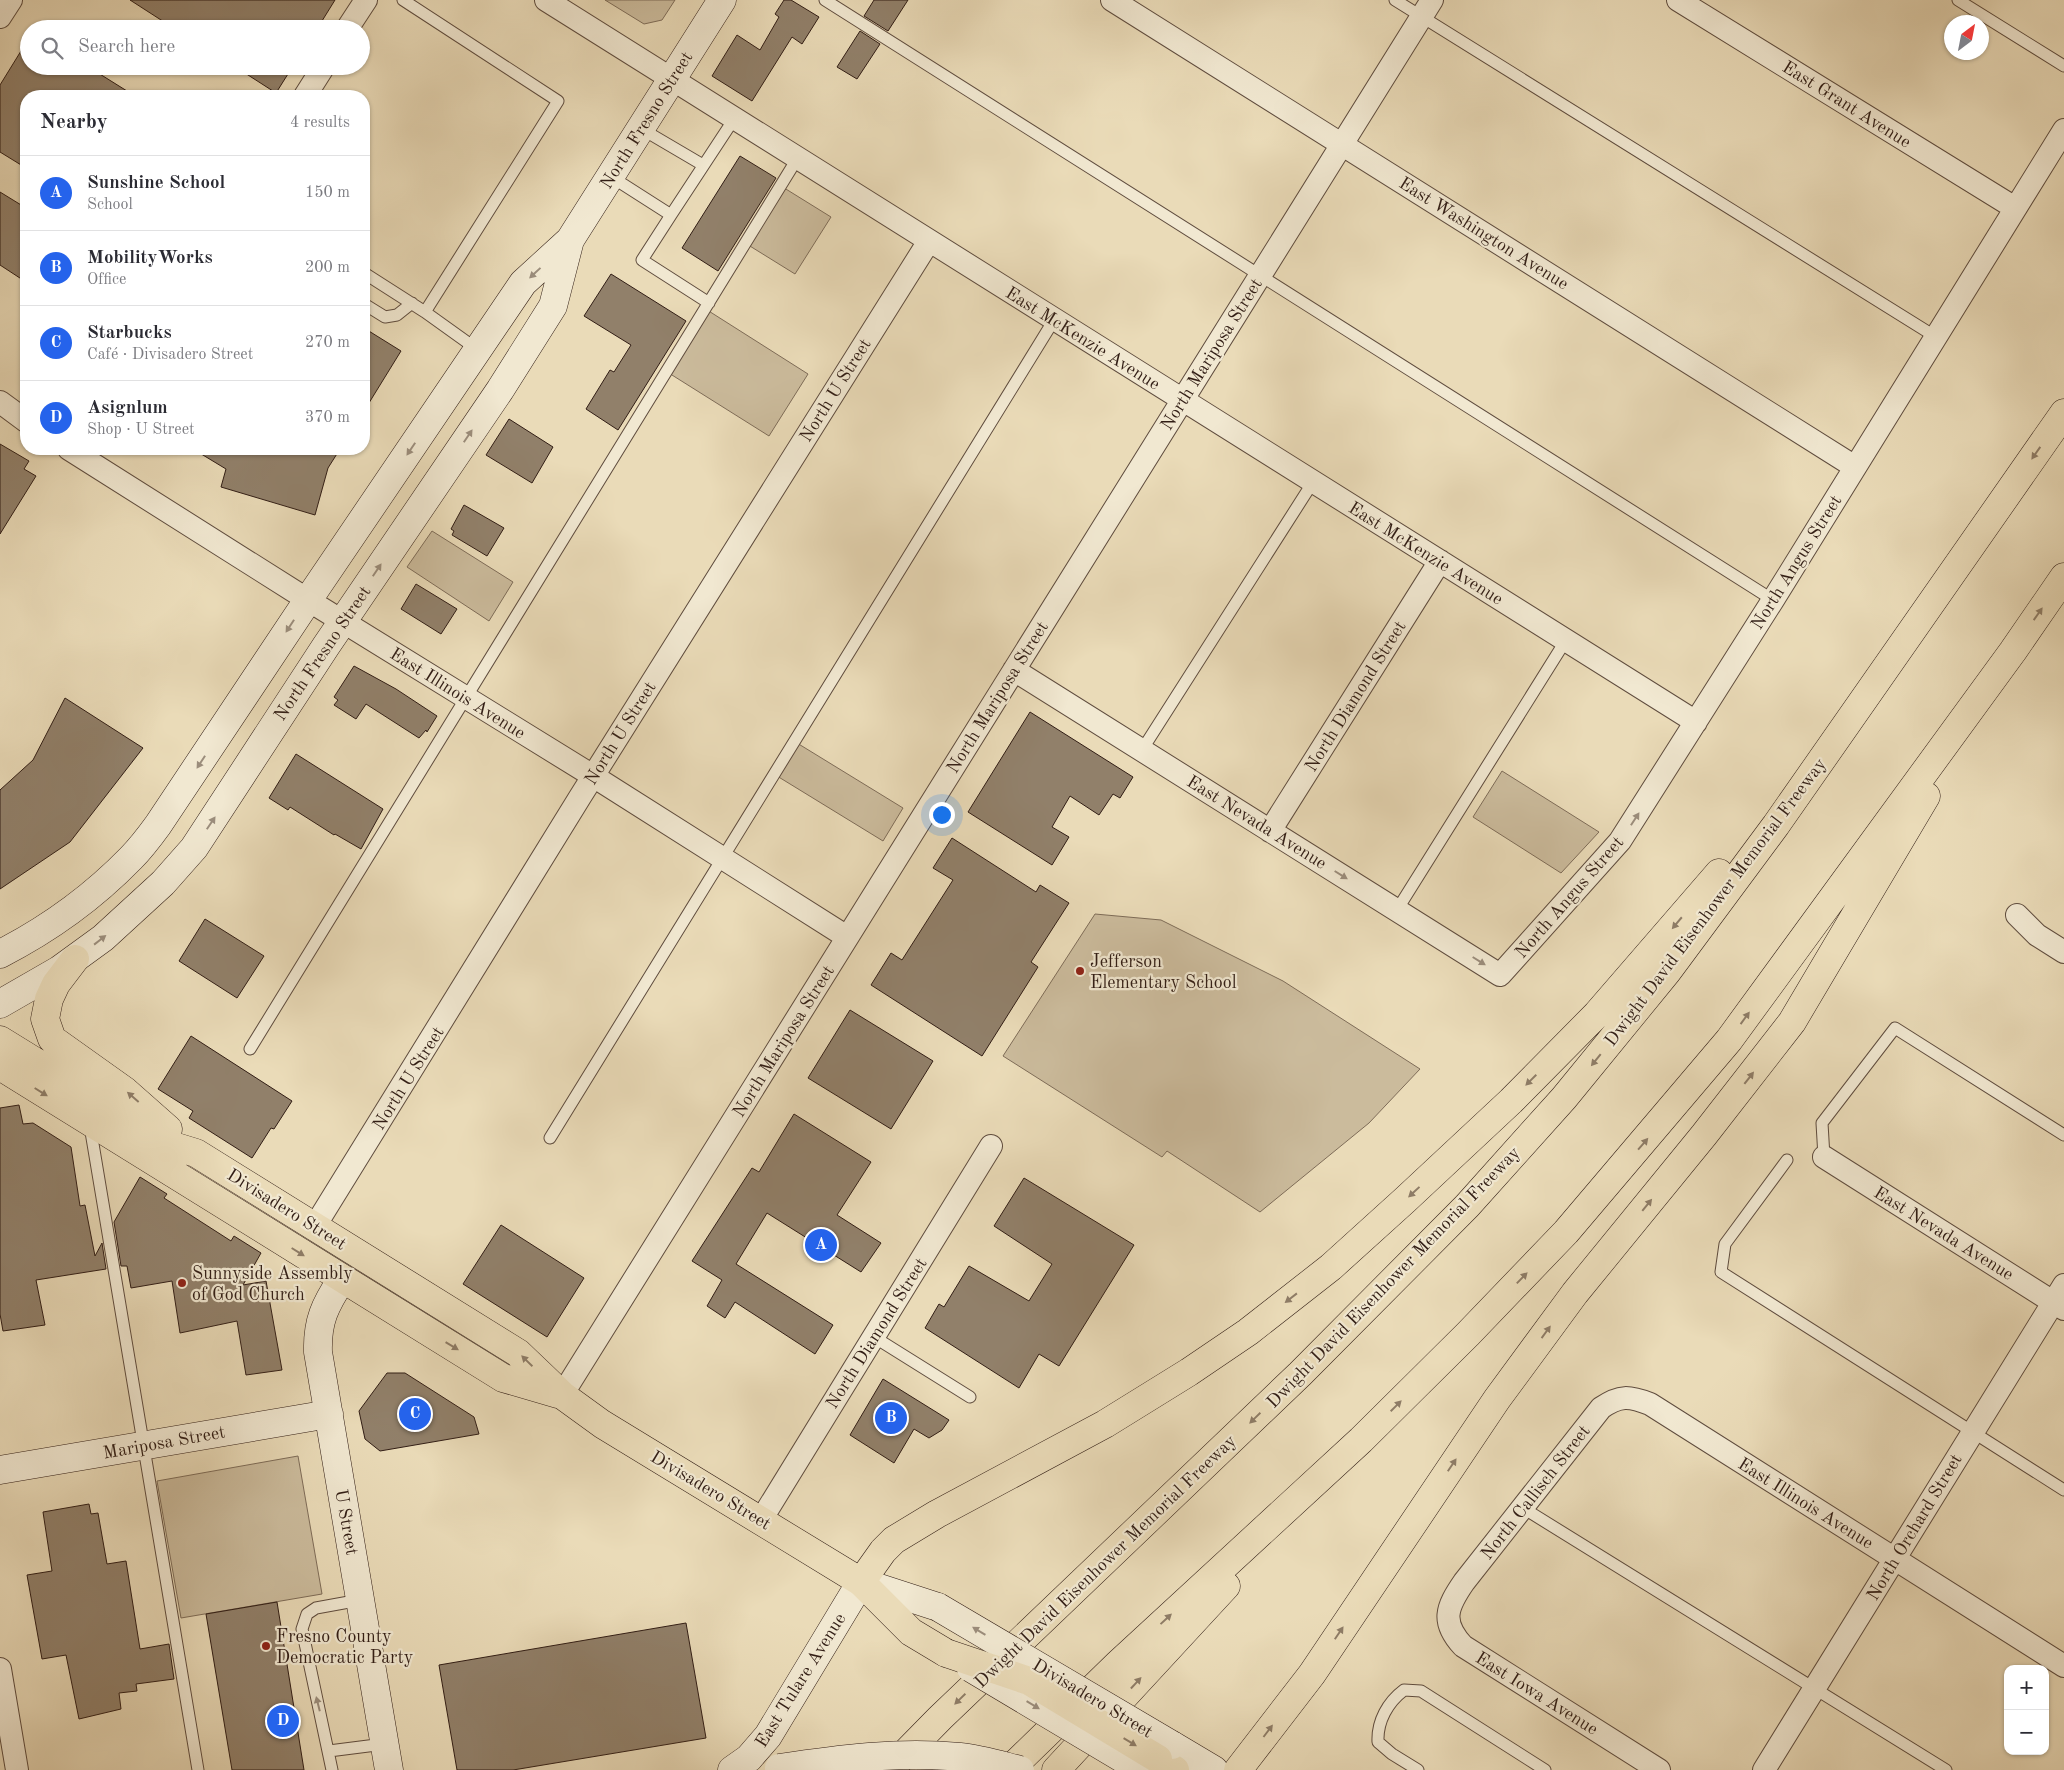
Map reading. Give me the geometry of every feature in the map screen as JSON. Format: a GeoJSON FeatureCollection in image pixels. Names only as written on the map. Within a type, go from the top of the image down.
{"type":"FeatureCollection","features":[{"type":"Feature","properties":{"kind":"main road","name":"North Fresno Street"},"geometry":{"type":"LineString","coordinates":[[0,954],[58,918],[98,888],[132,858],[178,797],[308,600],[523,283],[570,240],[722,0]]}},
{"type":"Feature","properties":{"kind":"main road","name":"North Fresno Street"},"geometry":{"type":"LineString","coordinates":[[0,1004],[75,959],[129,916],[194,848],[343,621],[500,390],[553,306],[570,240]]}},
{"type":"Feature","properties":{"kind":"main road","name":"Dwight David Eisenhower Memorial Freeway"},"geometry":{"type":"LineString","coordinates":[[890,1770],[947,1711],[1300,1374],[1467,1206],[1564,1098],[1667,972],[1776,825],[2064,413]]}},
{"type":"Feature","properties":{"kind":"main road"},"geometry":{"type":"LineString","coordinates":[[862,1582],[883,1551],[900,1537],[937,1514],[1105,1424],[1190,1372],[1248,1332],[1331,1267],[1405,1200],[1511,1101],[1597,1014],[1660,942],[1716,877],[1955,568]]}},
{"type":"Feature","properties":{"kind":"main road"},"geometry":{"type":"LineString","coordinates":[[1009,1770],[1118,1664],[1361,1440],[1468,1334],[1566,1232],[1729,1040],[2013,651],[2064,577]]}},
{"type":"Feature","properties":{"kind":"main road"},"geometry":{"type":"LineString","coordinates":[[1238,1770],[1312,1674],[1492,1408],[1575,1292],[1692,1150],[1792,1022],[2013,651]]}},
{"type":"Feature","properties":{"kind":"main road"},"geometry":{"type":"LineString","coordinates":[[75,959],[56,984],[49,999],[45,1019],[52,1038],[125,1091],[196,1153]]}},
{"type":"Feature","properties":{"kind":"main road","name":"Divisadero Street"},"geometry":{"type":"LineString","coordinates":[[0,1040],[170,1145],[196,1153],[518,1353],[562,1395],[602,1424],[862,1582],[938,1607],[1162,1761]]}},
{"type":"Feature","properties":{"kind":"main road","name":"Divisadero Street"},"geometry":{"type":"LineString","coordinates":[[0,1066],[155,1164],[503,1378],[562,1395]]}},
{"type":"Feature","properties":{"kind":"main road"},"geometry":{"type":"LineString","coordinates":[[155,1164],[212,1182],[289,1227],[310,1230],[315,1226]]}},
{"type":"Feature","properties":{"kind":"main road"},"geometry":{"type":"LineString","coordinates":[[342,1279],[356,1273],[364,1275],[426,1315],[487,1335]]}},
{"type":"Feature","properties":{"kind":"main road","name":"U Street"},"geometry":{"type":"LineString","coordinates":[[342,1279],[321,1315],[318,1333],[318,1352],[387,1757]]}},
{"type":"Feature","properties":{"kind":"main road","name":"Mariposa Street"},"geometry":{"type":"LineString","coordinates":[[0,1470],[329,1414]]}},
{"type":"Feature","properties":{"kind":"main road"},"geometry":{"type":"LineString","coordinates":[[1056,1770],[1361,1440]]}},
{"type":"Feature","properties":{"kind":"main road","name":"Divisadero Street"},"geometry":{"type":"LineString","coordinates":[[862,1582],[911,1632],[946,1653],[1029,1680],[1162,1761],[1214,1770]]}},
{"type":"Feature","properties":{"kind":"main road","name":"East Tulare Avenue"},"geometry":{"type":"LineString","coordinates":[[732,1770],[749,1758],[768,1736],[862,1582]]}},
{"type":"Feature","properties":{"kind":"main road"},"geometry":{"type":"LineString","coordinates":[[774,1769],[842,1758],[923,1755],[960,1757],[1020,1770]]}},
{"type":"Feature","properties":{"kind":"street"},"geometry":{"type":"LineString","coordinates":[[354,20],[366,0]]}},
{"type":"Feature","properties":{"kind":"street","name":"East McKenzie Avenue"},"geometry":{"type":"LineString","coordinates":[[546,0],[670,80],[1696,722]]}},
{"type":"Feature","properties":{"kind":"street","name":"East Washington Avenue"},"geometry":{"type":"LineString","coordinates":[[1112,0],[1855,467]]}},
{"type":"Feature","properties":{"kind":"street","name":"East Grant Avenue"},"geometry":{"type":"LineString","coordinates":[[1678,0],[2015,208]]}},
{"type":"Feature","properties":{"kind":"street","name":"North Mariposa Street"},"geometry":{"type":"LineString","coordinates":[[562,1395],[1427,8]]}},
{"type":"Feature","properties":{"kind":"street"},"geometry":{"type":"LineString","coordinates":[[309,90],[318,75]]}},
{"type":"Feature","properties":{"kind":"street","name":"North Angus Street"},"geometry":{"type":"LineString","coordinates":[[1500,975],[1620,841],[1773,600],[2064,130]]}},
{"type":"Feature","properties":{"kind":"street","name":"North U Street"},"geometry":{"type":"LineString","coordinates":[[315,1226],[593,776],[928,241]]}},
{"type":"Feature","properties":{"kind":"street"},"geometry":{"type":"LineString","coordinates":[[0,402],[20,417]]}},
{"type":"Feature","properties":{"kind":"street","name":"East Illinois Avenue"},"geometry":{"type":"LineString","coordinates":[[84,455],[308,600],[593,776],[847,937]]}},
{"type":"Feature","properties":{"kind":"street","name":"North Diamond Street"},"geometry":{"type":"LineString","coordinates":[[1270,831],[1440,561]]}},
{"type":"Feature","properties":{"kind":"street","name":"East Nevada Avenue"},"geometry":{"type":"LineString","coordinates":[[1014,670],[1500,975]]}},
{"type":"Feature","properties":{"kind":"street"},"geometry":{"type":"LineString","coordinates":[[2017,915],[2037,935],[2064,952]]}},
{"type":"Feature","properties":{"kind":"street","name":"North Diamond Street"},"geometry":{"type":"LineString","coordinates":[[761,1520],[990,1146]]}},
{"type":"Feature","properties":{"kind":"street","name":"East Nevada Avenue"},"geometry":{"type":"LineString","coordinates":[[1824,1157],[2060,1299]]}},
{"type":"Feature","properties":{"kind":"street","name":"North Orchard Street"},"geometry":{"type":"LineString","coordinates":[[1764,1770],[1972,1432],[2060,1299]]}},
{"type":"Feature","properties":{"kind":"street","name":"East Illinois Avenue"},"geometry":{"type":"LineString","coordinates":[[1621,1397],[1636,1399],[1650,1404],[2064,1666]]}},
{"type":"Feature","properties":{"kind":"street","name":"North Callisch Street"},"geometry":{"type":"LineString","coordinates":[[1455,1595],[1601,1408],[1621,1397]]}},
{"type":"Feature","properties":{"kind":"street","name":"East Iowa Avenue"},"geometry":{"type":"LineString","coordinates":[[1455,1595],[1449,1608],[1448,1619],[1452,1634],[1464,1646],[1659,1770]]}},
{"type":"Feature","properties":{"kind":"street"},"geometry":{"type":"LineString","coordinates":[[0,1669],[17,1770]]}},
{"type":"Feature","properties":{"kind":"lane"},"geometry":{"type":"LineString","coordinates":[[403,0],[558,101],[425,312]]}},
{"type":"Feature","properties":{"kind":"lane"},"geometry":{"type":"LineString","coordinates":[[825,0],[1773,600]]}},
{"type":"Feature","properties":{"kind":"lane"},"geometry":{"type":"LineString","coordinates":[[1395,0],[1427,8],[1936,337]]}},
{"type":"Feature","properties":{"kind":"lane"},"geometry":{"type":"LineString","coordinates":[[1958,0],[2064,66]]}},
{"type":"Feature","properties":{"kind":"lane"},"geometry":{"type":"LineString","coordinates":[[709,303],[642,260],[702,165],[711,156],[734,119]]}},
{"type":"Feature","properties":{"kind":"lane"},"geometry":{"type":"LineString","coordinates":[[640,128],[702,165]]}},
{"type":"Feature","properties":{"kind":"lane"},"geometry":{"type":"LineString","coordinates":[[250,1049],[797,159]]}},
{"type":"Feature","properties":{"kind":"lane"},"geometry":{"type":"LineString","coordinates":[[610,176],[671,215]]}},
{"type":"Feature","properties":{"kind":"lane"},"geometry":{"type":"LineString","coordinates":[[370,276],[478,350]]}},
{"type":"Feature","properties":{"kind":"lane"},"geometry":{"type":"LineString","coordinates":[[370,308],[385,317],[397,315],[412,304]]}},
{"type":"Feature","properties":{"kind":"lane"},"geometry":{"type":"LineString","coordinates":[[550,1138],[1054,320]]}},
{"type":"Feature","properties":{"kind":"lane"},"geometry":{"type":"LineString","coordinates":[[1142,750],[1312,482]]}},
{"type":"Feature","properties":{"kind":"lane"},"geometry":{"type":"LineString","coordinates":[[1397,910],[1566,640]]}},
{"type":"Feature","properties":{"kind":"lane"},"geometry":{"type":"LineString","coordinates":[[1824,1157],[1822,1123],[1895,1028],[2064,1134]]}},
{"type":"Feature","properties":{"kind":"lane"},"geometry":{"type":"LineString","coordinates":[[90,1123],[198,1770]]}},
{"type":"Feature","properties":{"kind":"lane"},"geometry":{"type":"LineString","coordinates":[[1787,1160],[1725,1244],[1720,1272],[2064,1490]]}},
{"type":"Feature","properties":{"kind":"lane"},"geometry":{"type":"LineString","coordinates":[[874,1337],[970,1398]]}},
{"type":"Feature","properties":{"kind":"lane"},"geometry":{"type":"LineString","coordinates":[[1523,1508],[1946,1770]]}},
{"type":"Feature","properties":{"kind":"lane"},"geometry":{"type":"LineString","coordinates":[[332,1770],[302,1629],[306,1614],[316,1608],[360,1600]]}},
{"type":"Feature","properties":{"kind":"lane"},"geometry":{"type":"LineString","coordinates":[[1418,1770],[1392,1754],[1378,1742],[1378,1729],[1392,1699],[1404,1690],[1421,1691],[1546,1770]]}},
{"type":"Feature","properties":{"kind":"lane"},"geometry":{"type":"LineString","coordinates":[[329,1751],[387,1757]]}},
{"type":"Feature","properties":{"kind":"shaded area"},"geometry":{"type":"Polygon","coordinates":[[[605,0],[675,0],[662,20],[644,24],[605,0]]]}},
{"type":"Feature","properties":{"kind":"shaded area"},"geometry":{"type":"Polygon","coordinates":[[[781,186],[831,217],[795,274],[745,243],[781,186]]]}},
{"type":"Feature","properties":{"kind":"shaded area"},"geometry":{"type":"Polygon","coordinates":[[[704,308],[808,374],[769,436],[664,370],[704,308]]]}},
{"type":"Feature","properties":{"kind":"shaded area"},"geometry":{"type":"Polygon","coordinates":[[[432,531],[513,582],[489,621],[407,567],[432,531]]]}},
{"type":"Feature","properties":{"kind":"shaded area"},"geometry":{"type":"Polygon","coordinates":[[[797,743],[903,808],[883,841],[777,776],[797,743]]]}},
{"type":"Feature","properties":{"kind":"shaded area"},"geometry":{"type":"Polygon","coordinates":[[[1502,771],[1599,832],[1561,873],[1473,817],[1502,771]]]}},
{"type":"Feature","properties":{"kind":"shaded area"},"geometry":{"type":"Polygon","coordinates":[[[1095,914],[1161,920],[1283,981],[1420,1069],[1369,1123],[1260,1212],[1167,1151],[1162,1157],[1003,1056],[1095,914]]]}},
{"type":"Feature","properties":{"kind":"shaded area"},"geometry":{"type":"Polygon","coordinates":[[[298,1456],[322,1594],[181,1618],[157,1481],[298,1456]]]}},
{"type":"Feature","properties":{"kind":"building"},"geometry":{"type":"Polygon","coordinates":[[[130,0],[335,0],[323,20],[161,20],[130,0]]]}},
{"type":"Feature","properties":{"kind":"building"},"geometry":{"type":"Polygon","coordinates":[[[784,0],[791,0],[819,17],[802,44],[792,37],[752,101],[712,76],[737,35],[760,50],[779,17],[775,14],[784,0]]]}},
{"type":"Feature","properties":{"kind":"building"},"geometry":{"type":"Polygon","coordinates":[[[874,0],[908,0],[888,31],[864,16],[874,0]]]}},
{"type":"Feature","properties":{"kind":"building"},"geometry":{"type":"Polygon","coordinates":[[[860,31],[880,44],[857,79],[837,67],[860,31]]]}},
{"type":"Feature","properties":{"kind":"building"},"geometry":{"type":"Polygon","coordinates":[[[20,53],[20,75],[101,75],[125,90],[20,90],[20,164],[0,152],[0,85],[20,53]]]}},
{"type":"Feature","properties":{"kind":"building"},"geometry":{"type":"Polygon","coordinates":[[[248,75],[287,75],[278,90],[271,90],[248,75]]]}},
{"type":"Feature","properties":{"kind":"building"},"geometry":{"type":"Polygon","coordinates":[[[740,156],[776,178],[718,271],[682,248],[740,156]]]}},
{"type":"Feature","properties":{"kind":"building"},"geometry":{"type":"Polygon","coordinates":[[[0,192],[20,204],[20,278],[0,265],[0,192]]]}},
{"type":"Feature","properties":{"kind":"building"},"geometry":{"type":"Polygon","coordinates":[[[611,274],[686,321],[618,430],[586,409],[610,370],[614,372],[631,345],[584,316],[611,274]]]}},
{"type":"Feature","properties":{"kind":"building"},"geometry":{"type":"Polygon","coordinates":[[[370,332],[401,351],[370,401],[370,332]]]}},
{"type":"Feature","properties":{"kind":"building"},"geometry":{"type":"Polygon","coordinates":[[[509,419],[553,447],[532,483],[486,455],[509,419]]]}},
{"type":"Feature","properties":{"kind":"building"},"geometry":{"type":"Polygon","coordinates":[[[0,444],[29,461],[24,469],[36,476],[0,534],[0,444]]]}},
{"type":"Feature","properties":{"kind":"building"},"geometry":{"type":"Polygon","coordinates":[[[203,455],[336,455],[328,468],[315,515],[221,487],[226,469],[203,455]]]}},
{"type":"Feature","properties":{"kind":"building"},"geometry":{"type":"Polygon","coordinates":[[[464,505],[504,528],[487,556],[452,535],[454,531],[451,529],[464,505]]]}},
{"type":"Feature","properties":{"kind":"building"},"geometry":{"type":"Polygon","coordinates":[[[416,584],[457,609],[441,634],[401,609],[416,584]]]}},
{"type":"Feature","properties":{"kind":"building"},"geometry":{"type":"Polygon","coordinates":[[[354,666],[396,689],[437,716],[427,732],[426,730],[419,738],[366,704],[356,719],[334,705],[338,700],[334,697],[354,666]]]}},
{"type":"Feature","properties":{"kind":"building"},"geometry":{"type":"Polygon","coordinates":[[[65,698],[143,748],[70,842],[0,889],[0,790],[33,760],[65,698]]]}},
{"type":"Feature","properties":{"kind":"building"},"geometry":{"type":"Polygon","coordinates":[[[1030,712],[1133,777],[1120,798],[1113,794],[1099,815],[1070,796],[1052,827],[1069,837],[1052,865],[968,812],[1030,712]]]}},
{"type":"Feature","properties":{"kind":"building"},"geometry":{"type":"Polygon","coordinates":[[[296,754],[383,809],[361,849],[334,835],[290,807],[288,810],[269,798],[296,754]]]}},
{"type":"Feature","properties":{"kind":"building"},"geometry":{"type":"Polygon","coordinates":[[[952,838],[1036,892],[1040,885],[1069,903],[1031,962],[1038,967],[982,1056],[871,985],[891,953],[902,960],[953,880],[933,868],[952,838]]]}},
{"type":"Feature","properties":{"kind":"building"},"geometry":{"type":"Polygon","coordinates":[[[205,919],[264,956],[237,998],[179,961],[205,919]]]}},
{"type":"Feature","properties":{"kind":"building"},"geometry":{"type":"Polygon","coordinates":[[[850,1010],[933,1061],[891,1129],[808,1078],[850,1010]]]}},
{"type":"Feature","properties":{"kind":"building"},"geometry":{"type":"Polygon","coordinates":[[[191,1036],[292,1101],[274,1129],[271,1128],[252,1158],[189,1118],[193,1111],[158,1089],[191,1036]]]}},
{"type":"Feature","properties":{"kind":"building"},"geometry":{"type":"Polygon","coordinates":[[[19,1105],[23,1124],[33,1123],[71,1147],[80,1206],[85,1205],[95,1256],[102,1243],[106,1269],[36,1280],[45,1325],[3,1331],[0,1314],[0,1108],[19,1105]]]}},
{"type":"Feature","properties":{"kind":"building"},"geometry":{"type":"Polygon","coordinates":[[[794,1114],[871,1162],[837,1215],[881,1243],[861,1272],[767,1213],[736,1264],[833,1325],[815,1354],[735,1302],[725,1318],[707,1306],[722,1280],[692,1261],[752,1168],[759,1172],[794,1114]]]}},
{"type":"Feature","properties":{"kind":"building"},"geometry":{"type":"Polygon","coordinates":[[[140,1177],[167,1194],[164,1198],[231,1241],[234,1236],[261,1253],[243,1285],[266,1281],[282,1370],[246,1375],[237,1321],[180,1333],[172,1281],[131,1288],[127,1266],[121,1266],[114,1222],[140,1177]]]}},
{"type":"Feature","properties":{"kind":"building"},"geometry":{"type":"Polygon","coordinates":[[[1024,1178],[1134,1245],[1059,1366],[1039,1354],[1019,1388],[925,1328],[939,1304],[944,1307],[969,1266],[1029,1301],[1052,1264],[994,1226],[1024,1178]]]}},
{"type":"Feature","properties":{"kind":"building"},"geometry":{"type":"Polygon","coordinates":[[[501,1225],[584,1278],[547,1337],[463,1284],[501,1225]]]}},
{"type":"Feature","properties":{"kind":"building"},"geometry":{"type":"Polygon","coordinates":[[[387,1373],[405,1373],[474,1417],[479,1434],[380,1451],[365,1439],[359,1411],[387,1373]]]}},
{"type":"Feature","properties":{"kind":"building"},"geometry":{"type":"Polygon","coordinates":[[[883,1379],[949,1420],[942,1430],[929,1438],[914,1429],[894,1463],[850,1435],[883,1379]]]}},
{"type":"Feature","properties":{"kind":"building"},"geometry":{"type":"Polygon","coordinates":[[[89,1504],[91,1514],[98,1513],[107,1564],[126,1561],[140,1649],[169,1644],[174,1679],[136,1684],[137,1691],[119,1693],[121,1709],[79,1719],[66,1655],[42,1659],[27,1575],[52,1571],[43,1512],[89,1504]]]}},
{"type":"Feature","properties":{"kind":"building"},"geometry":{"type":"Polygon","coordinates":[[[277,1602],[304,1770],[232,1770],[206,1614],[277,1602]]]}},
{"type":"Feature","properties":{"kind":"building"},"geometry":{"type":"Polygon","coordinates":[[[686,1623],[706,1738],[513,1770],[457,1770],[439,1665],[686,1623]]]}},
{"type":"Feature","properties":{"kind":"place","name":"Jefferson Elementary School"},"geometry":{"type":"Point","coordinates":[1080,971]}},
{"type":"Feature","properties":{"kind":"place","name":"Sunshine School"},"geometry":{"type":"Point","coordinates":[821,1245]}},
{"type":"Feature","properties":{"kind":"place","name":"Sunnyside Assembly of God Church"},"geometry":{"type":"Point","coordinates":[182,1283]}},
{"type":"Feature","properties":{"kind":"place","name":"Starbucks"},"geometry":{"type":"Point","coordinates":[415,1414]}},
{"type":"Feature","properties":{"kind":"place","name":"MobilityWorks"},"geometry":{"type":"Point","coordinates":[891,1418]}},
{"type":"Feature","properties":{"kind":"place","name":"Fresno County Democratic Party"},"geometry":{"type":"Point","coordinates":[266,1646]}},
{"type":"Feature","properties":{"kind":"place","name":"Asignlum"},"geometry":{"type":"Point","coordinates":[283,1721]}}]}
